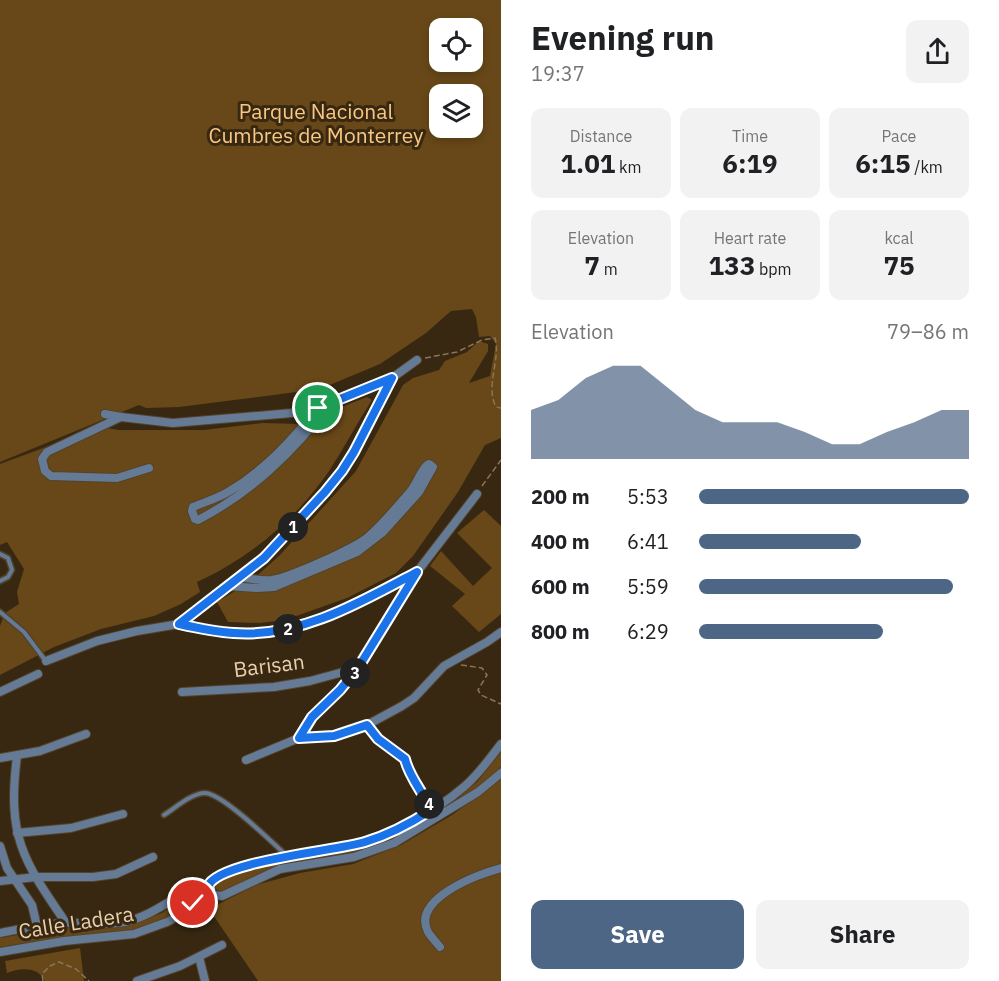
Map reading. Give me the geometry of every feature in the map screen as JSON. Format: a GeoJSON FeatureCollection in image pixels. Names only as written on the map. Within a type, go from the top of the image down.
{"type":"FeatureCollection","features":[{"type":"Feature","properties":{"kind":"street"},"geometry":{"type":"LineString","coordinates":[[105,414],[182,422],[276,415],[318,408],[392,378],[417,360]]}},
{"type":"Feature","properties":{"kind":"street"},"geometry":{"type":"LineString","coordinates":[[179,624],[240,577],[284,538],[342,471],[370,423],[392,378]]}},
{"type":"Feature","properties":{"kind":"street"},"geometry":{"type":"LineString","coordinates":[[318,408],[286,445],[247,479],[228,493],[194,507],[192,510],[195,519],[198,520],[215,511],[272,469],[305,437],[330,404]]}},
{"type":"Feature","properties":{"kind":"street"},"geometry":{"type":"LineString","coordinates":[[120,417],[47,452],[42,459],[45,471],[51,476],[117,478],[149,468]]}},
{"type":"Feature","properties":{"kind":"street"},"geometry":{"type":"LineString","coordinates":[[228,586],[274,587],[357,552],[383,532],[419,492],[433,469],[432,466],[425,465],[414,488],[378,528],[354,546],[287,576],[260,581],[240,577]]}},
{"type":"Feature","properties":{"kind":"street"},"geometry":{"type":"LineString","coordinates":[[299,738],[312,717],[340,690],[358,668],[417,572],[477,494]]}},
{"type":"Feature","properties":{"kind":"street"},"geometry":{"type":"LineString","coordinates":[[46,661],[97,641],[179,624],[236,633],[286,630],[321,619],[417,572]]}},
{"type":"Feature","properties":{"kind":"street"},"geometry":{"type":"LineString","coordinates":[[246,760],[299,738],[334,736],[367,725],[414,698],[444,666],[501,632]]}},
{"type":"Feature","properties":{"kind":"street","name":"Barisan"},"geometry":{"type":"LineString","coordinates":[[182,692],[274,687],[358,668]]}},
{"type":"Feature","properties":{"kind":"street"},"geometry":{"type":"LineString","coordinates":[[0,692],[38,674]]}},
{"type":"Feature","properties":{"kind":"street"},"geometry":{"type":"LineString","coordinates":[[0,758],[49,748],[86,734]]}},
{"type":"Feature","properties":{"kind":"street"},"geometry":{"type":"LineString","coordinates":[[501,744],[465,786],[431,810],[396,829],[366,842],[335,850],[288,856],[251,865],[216,877],[209,882],[209,890],[214,896],[222,896],[280,869],[354,857],[386,847],[408,836],[478,792],[501,773]]}},
{"type":"Feature","properties":{"kind":"street"},"geometry":{"type":"LineString","coordinates":[[17,756],[13,808],[21,850],[66,923]]}},
{"type":"Feature","properties":{"kind":"street"},"geometry":{"type":"LineString","coordinates":[[17,833],[71,828],[123,814]]}},
{"type":"Feature","properties":{"kind":"street"},"geometry":{"type":"LineString","coordinates":[[0,846],[7,868],[32,905],[37,926]]}},
{"type":"Feature","properties":{"kind":"street"},"geometry":{"type":"LineString","coordinates":[[0,881],[36,877],[93,877],[116,874],[153,857]]}},
{"type":"Feature","properties":{"kind":"street"},"geometry":{"type":"LineString","coordinates":[[440,947],[428,932],[425,920],[433,903],[448,890],[471,878],[500,868]]}},
{"type":"Feature","properties":{"kind":"street"},"geometry":{"type":"LineString","coordinates":[[191,900],[209,890]]}},
{"type":"Feature","properties":{"kind":"street","name":"Calle Ladera"},"geometry":{"type":"LineString","coordinates":[[0,933],[66,923],[127,922],[159,908],[184,893],[188,895],[193,906],[190,910],[167,922],[134,934],[64,941],[0,952]]}},
{"type":"Feature","properties":{"kind":"street"},"geometry":{"type":"LineString","coordinates":[[137,981],[199,957],[222,945]]}},
{"type":"Feature","properties":{"kind":"street"},"geometry":{"type":"LineString","coordinates":[[199,957],[205,981]]}},
{"type":"Feature","properties":{"kind":"lane"},"geometry":{"type":"LineString","coordinates":[[0,554],[8,558],[12,570],[8,577],[0,581]]}},
{"type":"Feature","properties":{"kind":"lane"},"geometry":{"type":"LineString","coordinates":[[0,612],[24,632],[46,661]]}},
{"type":"Feature","properties":{"kind":"lane"},"geometry":{"type":"LineString","coordinates":[[164,815],[185,801],[204,793],[215,795],[288,856]]}},
{"type":"Feature","properties":{"kind":"path"},"geometry":{"type":"LineString","coordinates":[[417,360],[457,352],[482,340],[495,338],[497,351],[493,386],[494,402],[496,407],[501,408]]}},
{"type":"Feature","properties":{"kind":"path"},"geometry":{"type":"LineString","coordinates":[[477,494],[501,460]]}},
{"type":"Feature","properties":{"kind":"path"},"geometry":{"type":"LineString","coordinates":[[444,666],[472,665],[482,668],[487,675],[478,690],[481,695],[501,704]]}},
{"type":"Feature","properties":{"kind":"path"},"geometry":{"type":"LineString","coordinates":[[367,725],[378,739],[405,759],[408,772],[422,790],[431,810]]}},
{"type":"Feature","properties":{"kind":"path"},"geometry":{"type":"LineString","coordinates":[[43,981],[42,974],[50,966],[59,962],[76,969],[89,981]]}},
{"type":"Feature","properties":{"kind":"green space","name":"Parque Nacional Cumbres de Monterrey"},"geometry":{"type":"Polygon","coordinates":[[[0,0],[501,0],[501,438],[485,445],[458,492],[413,556],[396,573],[347,598],[285,620],[259,623],[228,622],[217,602],[250,582],[280,555],[356,471],[403,385],[413,378],[439,370],[445,361],[467,352],[479,341],[488,344],[488,351],[469,383],[490,376],[496,344],[490,336],[479,337],[476,317],[472,309],[451,311],[426,333],[380,364],[320,389],[179,407],[146,408],[139,405],[0,462],[0,0]]]}},
{"type":"Feature","properties":{"kind":"green space"},"geometry":{"type":"Polygon","coordinates":[[[367,397],[372,400],[316,489],[270,536],[235,561],[197,582],[200,592],[181,604],[154,616],[101,629],[54,647],[0,675],[0,626],[5,613],[19,604],[17,592],[24,569],[7,542],[0,545],[0,464],[100,427],[119,430],[204,430],[263,423],[299,424],[367,397]]]}},
{"type":"Feature","properties":{"kind":"green space"},"geometry":{"type":"Polygon","coordinates":[[[484,510],[501,526],[501,614],[479,632],[452,606],[465,594],[430,566],[441,551],[473,586],[492,568],[457,533],[484,510]]]}},
{"type":"Feature","properties":{"kind":"green space"},"geometry":{"type":"Polygon","coordinates":[[[501,752],[501,767],[475,790],[407,833],[356,853],[273,868],[222,892],[215,887],[218,881],[272,864],[330,855],[380,841],[405,829],[467,790],[477,782],[501,752]]]}},
{"type":"Feature","properties":{"kind":"green space"},"geometry":{"type":"Polygon","coordinates":[[[501,779],[501,981],[258,981],[209,909],[256,885],[300,873],[353,864],[401,845],[452,815],[501,779]]]}},
{"type":"Feature","properties":{"kind":"green space"},"geometry":{"type":"Polygon","coordinates":[[[181,899],[187,903],[186,909],[133,931],[57,938],[0,947],[0,938],[57,928],[134,924],[162,913],[181,899]]]}},
{"type":"Feature","properties":{"kind":"green space"},"geometry":{"type":"Polygon","coordinates":[[[80,948],[84,981],[45,981],[38,973],[28,970],[7,973],[5,961],[80,948]]]}},
{"type":"Feature","properties":{"kind":"route"},"geometry":{"type":"LineString","coordinates":[[193,903],[191,900],[209,890],[209,882],[216,877],[288,856],[335,850],[366,842],[431,810],[422,790],[408,772],[405,759],[378,739],[367,725],[334,736],[299,738],[306,724],[358,668],[417,572],[321,619],[286,630],[236,633],[179,624],[264,558],[325,492],[354,452],[392,378],[318,408]]}}]}
